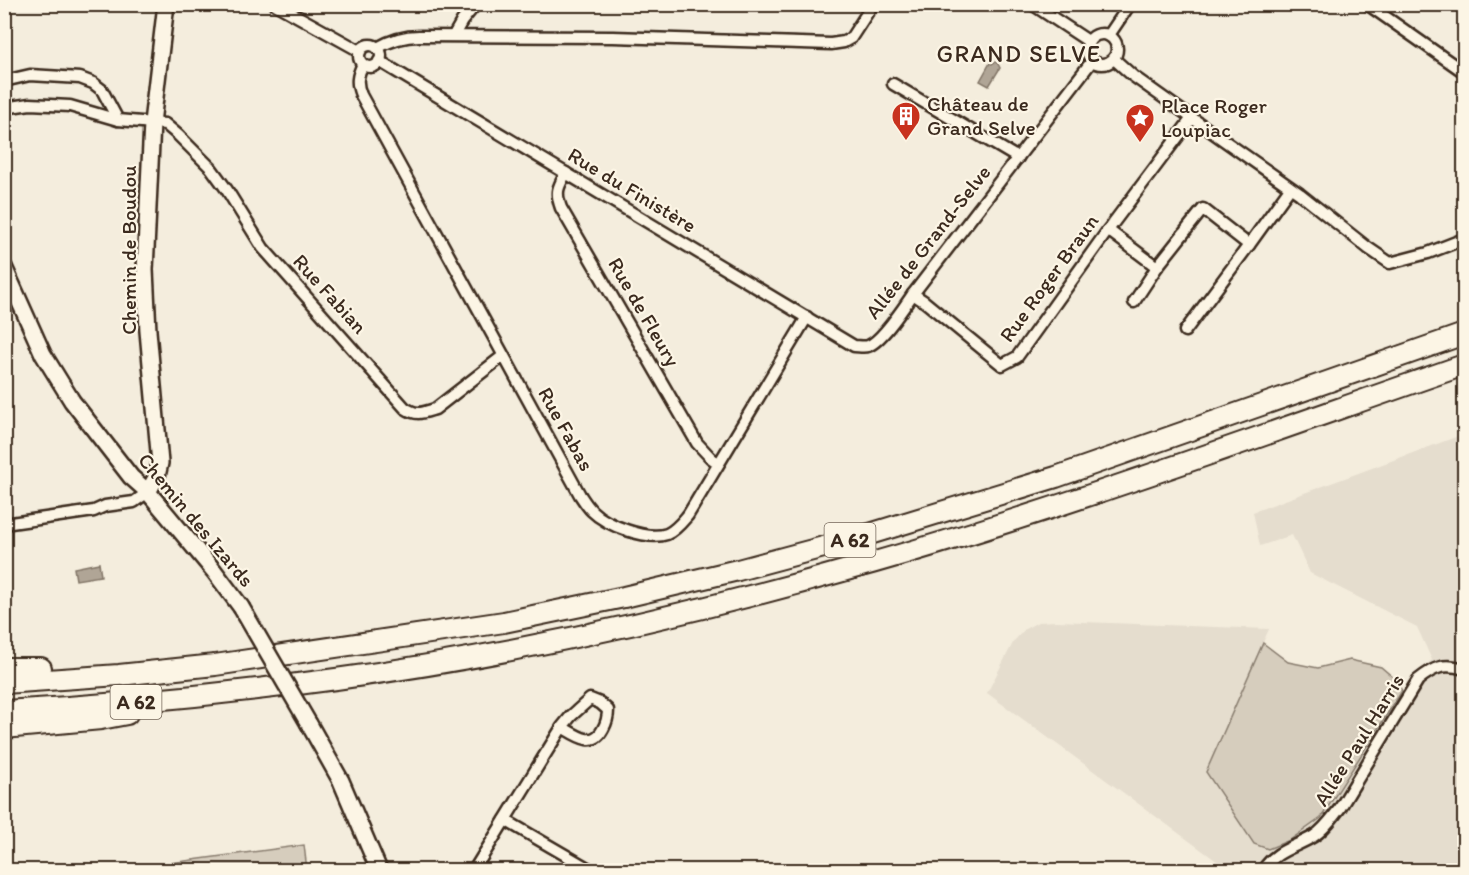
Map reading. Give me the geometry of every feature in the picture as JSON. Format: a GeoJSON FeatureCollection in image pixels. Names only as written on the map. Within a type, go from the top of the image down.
{"type":"FeatureCollection","features":[{"type":"Feature","properties":{"kind":"highway","name":"A 62"},"geometry":{"type":"LineString","coordinates":[[4,683],[119,675],[215,665],[504,622],[738,570],[850,540],[1056,477],[1464,334]]}},
{"type":"Feature","properties":{"kind":"highway","name":"A 62"},"geometry":{"type":"LineString","coordinates":[[4,711],[185,698],[268,688],[412,667],[620,628],[841,572],[946,542],[1055,507],[1464,365]]}},
{"type":"Feature","properties":{"kind":"highway"},"geometry":{"type":"LineString","coordinates":[[4,668],[215,665]]}},
{"type":"Feature","properties":{"kind":"highway"},"geometry":{"type":"LineString","coordinates":[[4,728],[101,719],[268,688]]}},
{"type":"Feature","properties":{"kind":"street","name":"Chemin de Boudou"},"geometry":{"type":"LineString","coordinates":[[148,492],[157,476],[160,463],[146,300],[146,258],[152,123],[166,4]]}},
{"type":"Feature","properties":{"kind":"street"},"geometry":{"type":"LineString","coordinates":[[275,4],[360,51]]}},
{"type":"Feature","properties":{"kind":"street"},"geometry":{"type":"LineString","coordinates":[[454,35],[476,4]]}},
{"type":"Feature","properties":{"kind":"street"},"geometry":{"type":"LineString","coordinates":[[377,48],[405,36],[454,35],[831,44],[844,42],[851,38],[873,4]]}},
{"type":"Feature","properties":{"kind":"street"},"geometry":{"type":"LineString","coordinates":[[1032,4],[1088,41]]}},
{"type":"Feature","properties":{"kind":"street"},"geometry":{"type":"LineString","coordinates":[[1109,35],[1130,4]]}},
{"type":"Feature","properties":{"kind":"street"},"geometry":{"type":"LineString","coordinates":[[1367,4],[1464,72]]}},
{"type":"Feature","properties":{"kind":"street"},"geometry":{"type":"LineString","coordinates":[[1097,34],[1109,35],[1117,45],[1114,59],[1104,64],[1092,61],[1086,52],[1088,41],[1097,34]]}},
{"type":"Feature","properties":{"kind":"street"},"geometry":{"type":"LineString","coordinates":[[371,45],[377,48],[380,53],[379,61],[374,66],[363,64],[359,58],[360,51],[371,45]]}},
{"type":"Feature","properties":{"kind":"street"},"geometry":{"type":"LineString","coordinates":[[1114,59],[1192,118],[1300,194],[1390,263],[1428,253],[1464,239]]}},
{"type":"Feature","properties":{"kind":"street","name":"Rue du Finistère"},"geometry":{"type":"LineString","coordinates":[[379,61],[854,346],[866,346]]}},
{"type":"Feature","properties":{"kind":"street","name":"Allée de Grand-Selve"},"geometry":{"type":"LineString","coordinates":[[866,346],[876,342],[901,312],[1092,61]]}},
{"type":"Feature","properties":{"kind":"street","name":"Rue Fabas"},"geometry":{"type":"LineString","coordinates":[[363,64],[358,74],[357,85],[361,95],[580,495],[594,513],[610,523],[635,533],[658,536],[677,528],[688,515],[807,317]]}},
{"type":"Feature","properties":{"kind":"street"},"geometry":{"type":"LineString","coordinates":[[4,81],[30,75],[80,78],[93,83],[102,90],[118,120]]}},
{"type":"Feature","properties":{"kind":"street","name":"Allée de Grand-Selve"},"geometry":{"type":"LineString","coordinates":[[893,84],[1018,158]]}},
{"type":"Feature","properties":{"kind":"street","name":"Rue Fabian"},"geometry":{"type":"LineString","coordinates":[[4,108],[30,104],[70,106],[118,120],[165,124],[172,129],[211,168],[263,248],[405,408],[413,413],[435,409],[503,356]]}},
{"type":"Feature","properties":{"kind":"street","name":"Rue Roger Braun"},"geometry":{"type":"LineString","coordinates":[[913,294],[1002,365],[1017,357],[1192,118]]}},
{"type":"Feature","properties":{"kind":"street","name":"Rue de Fleury"},"geometry":{"type":"LineString","coordinates":[[567,173],[557,191],[561,208],[697,443],[718,463]]}},
{"type":"Feature","properties":{"kind":"street"},"geometry":{"type":"LineString","coordinates":[[1185,331],[1290,188]]}},
{"type":"Feature","properties":{"kind":"street"},"geometry":{"type":"LineString","coordinates":[[1134,302],[1157,267],[1203,210],[1249,245]]}},
{"type":"Feature","properties":{"kind":"street"},"geometry":{"type":"LineString","coordinates":[[1108,230],[1157,267]]}},
{"type":"Feature","properties":{"kind":"street","name":"Chemin des Izards"},"geometry":{"type":"LineString","coordinates":[[4,267],[43,354],[66,392],[131,477],[148,492],[241,607],[341,781],[379,870]]}},
{"type":"Feature","properties":{"kind":"street"},"geometry":{"type":"LineString","coordinates":[[4,524],[94,511],[134,502],[148,492]]}},
{"type":"Feature","properties":{"kind":"street","name":"Allée Paul Harris"},"geometry":{"type":"LineString","coordinates":[[1263,870],[1277,854],[1315,836],[1326,827],[1418,680],[1431,670],[1443,666],[1464,669]]}},
{"type":"Feature","properties":{"kind":"street"},"geometry":{"type":"LineString","coordinates":[[474,870],[562,727]]}},
{"type":"Feature","properties":{"kind":"street"},"geometry":{"type":"LineString","coordinates":[[505,820],[591,870]]}},
{"type":"Feature","properties":{"kind":"shaded area"},"geometry":{"type":"Polygon","coordinates":[[[995,62],[1000,68],[989,86],[980,81],[990,63],[995,62]]]}},
{"type":"Feature","properties":{"kind":"shaded area"},"geometry":{"type":"Polygon","coordinates":[[[1464,434],[1464,870],[1229,870],[987,693],[1014,641],[1025,629],[1038,622],[1269,629],[1206,772],[1321,818],[1412,676],[1432,660],[1417,627],[1310,573],[1292,535],[1260,546],[1253,512],[1464,434]]]}},
{"type":"Feature","properties":{"kind":"shaded area"},"geometry":{"type":"Polygon","coordinates":[[[99,563],[101,576],[76,580],[74,568],[99,563]]]}},
{"type":"Feature","properties":{"kind":"shaded area"},"geometry":{"type":"Polygon","coordinates":[[[1263,643],[1288,662],[1318,668],[1350,660],[1381,667],[1395,679],[1402,691],[1321,818],[1290,840],[1268,849],[1254,844],[1206,772],[1263,643]]]}},
{"type":"Feature","properties":{"kind":"shaded area"},"geometry":{"type":"Polygon","coordinates":[[[304,845],[307,870],[118,870],[304,845]]]}},
{"type":"Feature","properties":{"kind":"place","name":"Château de Grand Selve"},"geometry":{"type":"Point","coordinates":[906,142]}},
{"type":"Feature","properties":{"kind":"place","name":"Place Roger Loupiac"},"geometry":{"type":"Point","coordinates":[1140,144]}},
{"type":"Feature","properties":{"kind":"district","name":"GRAND SELVE"},"geometry":{"type":"Point","coordinates":[1019,54]}}]}
